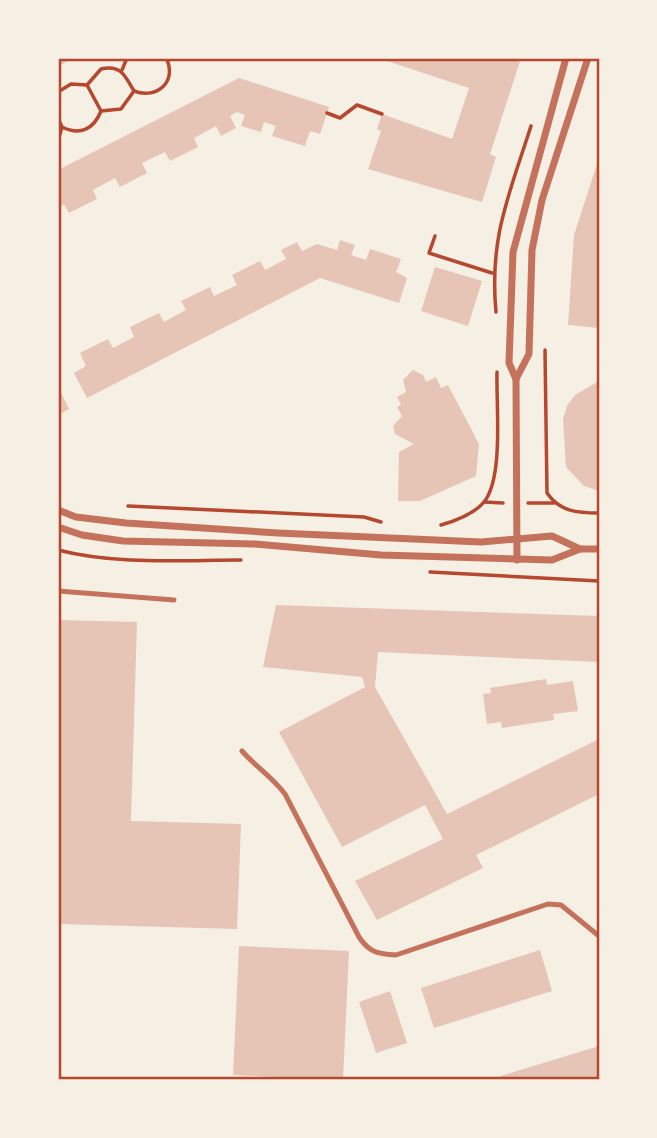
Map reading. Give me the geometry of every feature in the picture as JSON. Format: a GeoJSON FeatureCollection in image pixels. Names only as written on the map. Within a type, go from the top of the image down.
{"type":"FeatureCollection","features":[{"type":"Feature","properties":{"kind":"street"},"geometry":{"type":"LineString","coordinates":[[517,560],[516,379],[509,363],[513,252],[566,58]]}},
{"type":"Feature","properties":{"kind":"street"},"geometry":{"type":"LineString","coordinates":[[516,379],[529,354],[532,250],[542,200],[589,58]]}},
{"type":"Feature","properties":{"kind":"street"},"geometry":{"type":"LineString","coordinates":[[58,510],[76,517],[126,523],[257,531],[481,542],[552,536],[580,548],[599,549]]}},
{"type":"Feature","properties":{"kind":"street"},"geometry":{"type":"LineString","coordinates":[[58,527],[82,536],[123,541],[255,544],[381,555],[552,561],[580,548]]}},
{"type":"Feature","properties":{"kind":"lane"},"geometry":{"type":"LineString","coordinates":[[58,591],[174,600]]}},
{"type":"Feature","properties":{"kind":"lane"},"geometry":{"type":"LineString","coordinates":[[242,751],[252,763],[272,776],[285,794],[359,937],[367,948],[377,954],[396,955],[548,904],[561,905],[599,936]]}},
{"type":"Feature","properties":{"kind":"path"},"geometry":{"type":"LineString","coordinates":[[122,71],[127,58]]}},
{"type":"Feature","properties":{"kind":"path"},"geometry":{"type":"LineString","coordinates":[[122,71],[134,91],[149,95],[163,88],[170,75],[166,58]]}},
{"type":"Feature","properties":{"kind":"path"},"geometry":{"type":"LineString","coordinates":[[220,58],[235,58]]}},
{"type":"Feature","properties":{"kind":"path"},"geometry":{"type":"LineString","coordinates":[[87,85],[101,69],[122,71]]}},
{"type":"Feature","properties":{"kind":"path"},"geometry":{"type":"LineString","coordinates":[[58,92],[71,84],[87,85]]}},
{"type":"Feature","properties":{"kind":"path"},"geometry":{"type":"LineString","coordinates":[[62,127],[78,132],[86,130],[98,120],[101,111],[87,85]]}},
{"type":"Feature","properties":{"kind":"path"},"geometry":{"type":"LineString","coordinates":[[101,111],[121,110],[134,91]]}},
{"type":"Feature","properties":{"kind":"path"},"geometry":{"type":"LineString","coordinates":[[327,113],[340,118],[357,105],[382,114]]}},
{"type":"Feature","properties":{"kind":"path"},"geometry":{"type":"LineString","coordinates":[[58,118],[62,127],[58,141]]}},
{"type":"Feature","properties":{"kind":"path"},"geometry":{"type":"LineString","coordinates":[[435,236],[429,253],[492,273]]}},
{"type":"Feature","properties":{"kind":"path"},"geometry":{"type":"LineString","coordinates":[[545,339],[544,481],[554,503],[569,511],[599,513]]}},
{"type":"Feature","properties":{"kind":"path"},"geometry":{"type":"LineString","coordinates":[[428,525],[459,520],[484,502]]}},
{"type":"Feature","properties":{"kind":"path"},"geometry":{"type":"LineString","coordinates":[[128,506],[364,517],[388,525]]}},
{"type":"Feature","properties":{"kind":"path"},"geometry":{"type":"LineString","coordinates":[[58,550],[121,558]]}},
{"type":"Feature","properties":{"kind":"path"},"geometry":{"type":"LineString","coordinates":[[551,578],[599,581]]}},
{"type":"Feature","properties":{"kind":"building"},"geometry":{"type":"Polygon","coordinates":[[[58,58],[74,58],[58,66],[58,58]]]}},
{"type":"Feature","properties":{"kind":"building"},"geometry":{"type":"Polygon","coordinates":[[[388,58],[521,58],[490,154],[496,157],[482,202],[368,169],[381,131],[377,129],[382,114],[452,139],[469,88],[387,61],[388,58]]]}},
{"type":"Feature","properties":{"kind":"building"},"geometry":{"type":"Polygon","coordinates":[[[239,78],[329,107],[320,134],[310,131],[305,146],[272,136],[276,126],[264,122],[261,132],[241,126],[245,115],[237,112],[230,116],[236,128],[221,136],[216,126],[194,138],[198,147],[170,161],[165,152],[142,163],[147,173],[120,187],[115,178],[93,190],[97,199],[69,213],[64,204],[58,208],[58,170],[239,78]]]}},
{"type":"Feature","properties":{"kind":"building"},"geometry":{"type":"Polygon","coordinates":[[[599,158],[599,328],[568,325],[574,235],[599,158]]]}},
{"type":"Feature","properties":{"kind":"building"},"geometry":{"type":"Polygon","coordinates":[[[340,240],[355,245],[351,255],[366,260],[370,249],[401,259],[396,272],[407,278],[399,303],[320,278],[87,398],[74,373],[86,366],[80,353],[108,339],[113,348],[134,337],[130,327],[159,313],[164,322],[186,310],[181,301],[210,287],[214,296],[237,285],[232,275],[260,261],[265,270],[286,259],[281,250],[297,242],[302,251],[317,244],[337,250],[340,240]]]}},
{"type":"Feature","properties":{"kind":"building"},"geometry":{"type":"Polygon","coordinates":[[[435,267],[482,281],[468,326],[421,311],[435,267]]]}},
{"type":"Feature","properties":{"kind":"building"},"geometry":{"type":"Polygon","coordinates":[[[413,370],[423,375],[426,382],[436,377],[441,388],[448,385],[479,444],[476,476],[420,501],[398,501],[399,452],[414,444],[395,434],[393,426],[402,416],[397,407],[401,405],[397,397],[406,392],[403,380],[413,370]]]}},
{"type":"Feature","properties":{"kind":"building"},"geometry":{"type":"Polygon","coordinates":[[[599,381],[599,491],[584,486],[566,467],[563,419],[567,406],[575,395],[599,381]]]}},
{"type":"Feature","properties":{"kind":"building"},"geometry":{"type":"Polygon","coordinates":[[[58,387],[69,409],[58,415],[58,387]]]}},
{"type":"Feature","properties":{"kind":"building"},"geometry":{"type":"Polygon","coordinates":[[[276,605],[599,616],[599,662],[378,652],[375,687],[447,814],[599,739],[599,794],[476,855],[483,868],[377,920],[355,881],[443,839],[425,805],[342,847],[279,732],[365,687],[362,677],[263,667],[276,605]]]}},
{"type":"Feature","properties":{"kind":"building"},"geometry":{"type":"Polygon","coordinates":[[[58,620],[137,622],[131,821],[241,824],[237,929],[58,924],[58,620]]]}},
{"type":"Feature","properties":{"kind":"building"},"geometry":{"type":"Polygon","coordinates":[[[546,679],[547,685],[573,681],[578,711],[553,714],[554,720],[502,728],[501,722],[487,724],[483,694],[491,693],[490,688],[546,679]]]}},
{"type":"Feature","properties":{"kind":"building"},"geometry":{"type":"Polygon","coordinates":[[[239,946],[349,951],[343,1080],[233,1075],[239,946]]]}},
{"type":"Feature","properties":{"kind":"building"},"geometry":{"type":"Polygon","coordinates":[[[540,950],[552,991],[434,1028],[421,988],[540,950]]]}},
{"type":"Feature","properties":{"kind":"building"},"geometry":{"type":"Polygon","coordinates":[[[390,991],[407,1043],[376,1053],[359,1002],[390,991]]]}},
{"type":"Feature","properties":{"kind":"building"},"geometry":{"type":"Polygon","coordinates":[[[599,1046],[599,1080],[488,1080],[599,1046]]]}}]}
